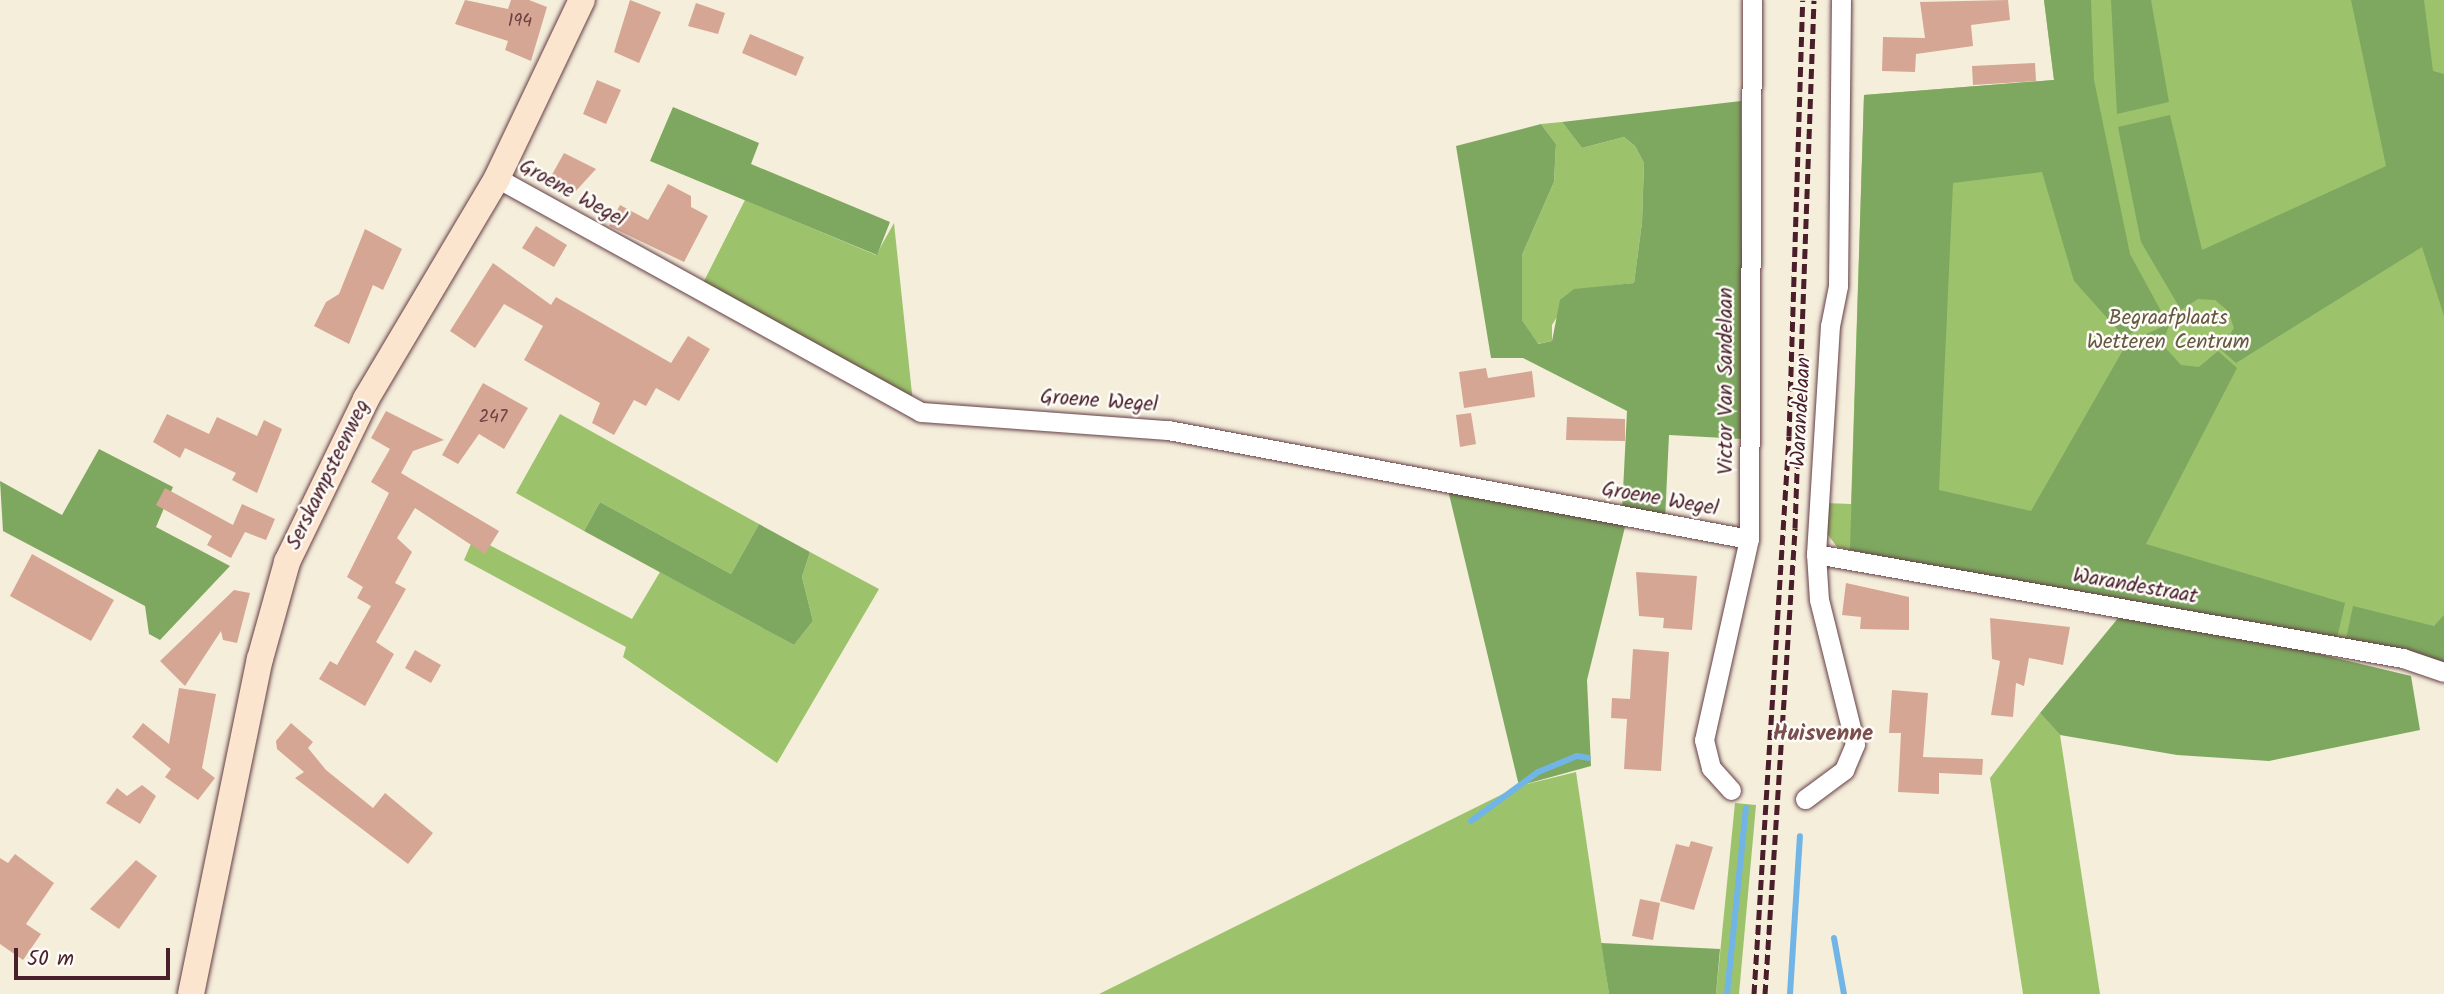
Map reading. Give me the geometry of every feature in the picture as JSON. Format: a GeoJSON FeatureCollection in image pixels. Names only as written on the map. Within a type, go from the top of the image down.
{"type":"FeatureCollection","features":[{"type":"Feature","properties":{"kind":"street","name":"Serskampsteenweg"},"geometry":{"type":"LineString","coordinates":[[191,994],[260,659],[287,562],[360,410],[497,178],[582,0]]}},
{"type":"Feature","properties":{"kind":"street","name":"Victor Van Sandelaan"},"geometry":{"type":"LineString","coordinates":[[1731,790],[1711,768],[1704,732],[1749,538],[1752,0]]}},
{"type":"Feature","properties":{"kind":"street","name":"Warandelaan"},"geometry":{"type":"LineString","coordinates":[[1805,800],[1844,771],[1855,744],[1819,600],[1816,554],[1830,326],[1838,286],[1841,0]]}},
{"type":"Feature","properties":{"kind":"street","name":"Groene Wegel"},"geometry":{"type":"LineString","coordinates":[[497,178],[921,412],[1168,430],[1749,538]]}},
{"type":"Feature","properties":{"kind":"street","name":"Warandestraat"},"geometry":{"type":"LineString","coordinates":[[1816,554],[2403,658],[2444,672]]}},
{"type":"Feature","properties":{"kind":"green space","name":"Begraafplaats Wetteren Centrum"},"geometry":{"type":"Polygon","coordinates":[[[2044,0],[2444,0],[2444,668],[1850,550],[1837,547],[1823,528],[1825,503],[1851,504],[1864,95],[2054,80],[2044,0]]]}},
{"type":"Feature","properties":{"kind":"green space"},"geometry":{"type":"Polygon","coordinates":[[[2044,0],[2091,0],[2094,80],[2130,254],[2161,311],[2125,338],[2074,281],[2042,172],[1953,183],[1939,490],[2031,511],[2127,343],[2170,323],[2162,344],[2181,365],[2199,367],[2218,351],[2237,368],[2146,544],[2345,603],[2336,643],[1850,550],[1864,95],[2054,80],[2044,0]]]}},
{"type":"Feature","properties":{"kind":"green space"},"geometry":{"type":"Polygon","coordinates":[[[2111,0],[2151,0],[2169,102],[2117,114],[2111,0]]]}},
{"type":"Feature","properties":{"kind":"green space"},"geometry":{"type":"Polygon","coordinates":[[[2351,0],[2424,0],[2433,71],[2444,74],[2444,316],[2422,247],[2236,363],[2220,349],[2234,328],[2228,311],[2215,300],[2198,299],[2181,310],[2141,242],[2118,127],[2170,115],[2202,250],[2386,166],[2351,0]]]}},
{"type":"Feature","properties":{"kind":"green space"},"geometry":{"type":"Polygon","coordinates":[[[1741,101],[1743,439],[1669,435],[1665,521],[1622,511],[1627,411],[1523,358],[1491,358],[1456,146],[1541,124],[1556,144],[1554,182],[1522,255],[1522,320],[1538,344],[1552,341],[1560,300],[1574,289],[1634,283],[1642,222],[1644,163],[1635,146],[1624,137],[1582,148],[1562,122],[1741,101]]]}},
{"type":"Feature","properties":{"kind":"green space"},"geometry":{"type":"Polygon","coordinates":[[[673,107],[759,143],[751,164],[890,222],[877,255],[650,161],[673,107]]]}},
{"type":"Feature","properties":{"kind":"green space"},"geometry":{"type":"Polygon","coordinates":[[[1562,122],[1582,148],[1624,137],[1635,146],[1644,163],[1642,222],[1634,283],[1574,290],[1552,325],[1552,341],[1537,344],[1522,320],[1522,255],[1554,182],[1556,144],[1541,124],[1562,122]]]}},
{"type":"Feature","properties":{"kind":"green space"},"geometry":{"type":"Polygon","coordinates":[[[745,200],[876,255],[894,223],[913,403],[701,287],[745,200]]]}},
{"type":"Feature","properties":{"kind":"green space"},"geometry":{"type":"Polygon","coordinates":[[[560,414],[759,524],[731,574],[600,502],[584,531],[516,493],[560,414]]]}},
{"type":"Feature","properties":{"kind":"green space"},"geometry":{"type":"Polygon","coordinates":[[[99,449],[173,487],[156,527],[230,566],[160,640],[149,634],[145,606],[3,531],[0,481],[62,515],[99,449]]]}},
{"type":"Feature","properties":{"kind":"green space"},"geometry":{"type":"Polygon","coordinates":[[[1448,490],[1626,523],[1587,680],[1591,766],[1519,786],[1448,490]]]}},
{"type":"Feature","properties":{"kind":"green space"},"geometry":{"type":"Polygon","coordinates":[[[600,502],[731,574],[759,524],[810,552],[802,577],[813,621],[794,645],[584,531],[600,502]]]}},
{"type":"Feature","properties":{"kind":"green space"},"geometry":{"type":"Polygon","coordinates":[[[474,537],[632,619],[660,572],[794,645],[813,621],[802,577],[810,552],[879,589],[777,763],[623,657],[626,647],[464,560],[474,537]]]}},
{"type":"Feature","properties":{"kind":"green space"},"geometry":{"type":"Polygon","coordinates":[[[2353,606],[2434,626],[2444,615],[2444,668],[2345,644],[2353,606]]]}},
{"type":"Feature","properties":{"kind":"green space"},"geometry":{"type":"Polygon","coordinates":[[[2119,617],[2232,633],[2411,676],[2420,730],[2269,761],[2177,755],[2060,735],[2040,713],[2119,617]]]}},
{"type":"Feature","properties":{"kind":"green space"},"geometry":{"type":"Polygon","coordinates":[[[2040,713],[2060,735],[2100,994],[2023,994],[1990,778],[2040,713]]]}},
{"type":"Feature","properties":{"kind":"green space"},"geometry":{"type":"Polygon","coordinates":[[[1576,772],[1609,994],[1099,994],[1519,786],[1576,772]]]}},
{"type":"Feature","properties":{"kind":"green space"},"geometry":{"type":"Polygon","coordinates":[[[1735,803],[1756,805],[1739,994],[1716,994],[1735,803]]]}},
{"type":"Feature","properties":{"kind":"green space"},"geometry":{"type":"Polygon","coordinates":[[[1601,943],[1720,949],[1716,994],[1609,994],[1601,943]]]}},
{"type":"Feature","properties":{"kind":"building"},"geometry":{"type":"Polygon","coordinates":[[[465,0],[508,9],[511,0],[529,0],[547,7],[531,61],[505,50],[508,41],[455,24],[465,0]]]}},
{"type":"Feature","properties":{"kind":"building"},"geometry":{"type":"Polygon","coordinates":[[[630,0],[661,12],[639,63],[614,52],[630,0]]]}},
{"type":"Feature","properties":{"kind":"building"},"geometry":{"type":"Polygon","coordinates":[[[2008,0],[2010,20],[1971,25],[1973,46],[1916,54],[1915,72],[1882,71],[1883,37],[1925,38],[1920,2],[2008,0]]]}},
{"type":"Feature","properties":{"kind":"building"},"geometry":{"type":"Polygon","coordinates":[[[696,3],[725,13],[718,34],[688,26],[696,3]]]}},
{"type":"Feature","properties":{"kind":"building"},"geometry":{"type":"Polygon","coordinates":[[[750,34],[804,57],[796,76],[742,53],[750,34]]]}},
{"type":"Feature","properties":{"kind":"building"},"geometry":{"type":"Polygon","coordinates":[[[2035,63],[2036,81],[1973,85],[1972,66],[2035,63]]]}},
{"type":"Feature","properties":{"kind":"building"},"geometry":{"type":"Polygon","coordinates":[[[597,80],[621,90],[606,124],[583,114],[597,80]]]}},
{"type":"Feature","properties":{"kind":"building"},"geometry":{"type":"Polygon","coordinates":[[[564,153],[596,169],[574,193],[549,180],[564,153]]]}},
{"type":"Feature","properties":{"kind":"building"},"geometry":{"type":"Polygon","coordinates":[[[668,184],[691,196],[691,207],[708,216],[684,262],[609,226],[620,205],[648,220],[668,184]]]}},
{"type":"Feature","properties":{"kind":"building"},"geometry":{"type":"Polygon","coordinates":[[[536,226],[567,245],[554,267],[522,248],[536,226]]]}},
{"type":"Feature","properties":{"kind":"building"},"geometry":{"type":"Polygon","coordinates":[[[365,229],[402,249],[383,290],[373,285],[349,344],[314,326],[326,302],[339,294],[365,229]]]}},
{"type":"Feature","properties":{"kind":"building"},"geometry":{"type":"Polygon","coordinates":[[[493,263],[551,305],[556,297],[671,363],[688,336],[710,349],[679,401],[656,388],[646,406],[634,400],[614,435],[592,423],[600,403],[524,360],[543,326],[504,304],[475,348],[450,331],[493,263]]]}},
{"type":"Feature","properties":{"kind":"building"},"geometry":{"type":"Polygon","coordinates":[[[1486,368],[1488,378],[1532,371],[1535,397],[1464,408],[1459,372],[1486,368]]]}},
{"type":"Feature","properties":{"kind":"building"},"geometry":{"type":"Polygon","coordinates":[[[483,383],[528,408],[504,449],[479,434],[458,464],[442,455],[483,383]]]}},
{"type":"Feature","properties":{"kind":"building"},"geometry":{"type":"Polygon","coordinates":[[[386,411],[444,440],[413,451],[401,473],[499,531],[485,554],[415,508],[397,538],[412,552],[395,583],[406,589],[376,642],[394,654],[365,706],[319,679],[330,661],[337,665],[371,606],[357,598],[363,587],[347,577],[389,493],[371,482],[390,449],[371,438],[386,411]]]}},
{"type":"Feature","properties":{"kind":"building"},"geometry":{"type":"Polygon","coordinates":[[[1471,413],[1476,444],[1460,447],[1456,415],[1471,413]]]}},
{"type":"Feature","properties":{"kind":"building"},"geometry":{"type":"Polygon","coordinates":[[[167,414],[209,434],[217,417],[257,436],[264,420],[282,429],[257,493],[232,480],[236,473],[185,448],[180,458],[153,442],[167,414]]]}},
{"type":"Feature","properties":{"kind":"building"},"geometry":{"type":"Polygon","coordinates":[[[1567,417],[1625,419],[1625,441],[1566,440],[1567,417]]]}},
{"type":"Feature","properties":{"kind":"building"},"geometry":{"type":"Polygon","coordinates":[[[165,488],[233,525],[242,504],[275,519],[266,540],[245,532],[231,558],[207,545],[212,536],[156,505],[165,488]]]}},
{"type":"Feature","properties":{"kind":"building"},"geometry":{"type":"Polygon","coordinates":[[[32,554],[114,600],[91,641],[10,596],[32,554]]]}},
{"type":"Feature","properties":{"kind":"building"},"geometry":{"type":"Polygon","coordinates":[[[1636,572],[1697,576],[1692,630],[1663,628],[1664,618],[1639,616],[1636,572]]]}},
{"type":"Feature","properties":{"kind":"building"},"geometry":{"type":"Polygon","coordinates":[[[1846,583],[1909,597],[1909,630],[1860,629],[1861,617],[1842,615],[1846,583]]]}},
{"type":"Feature","properties":{"kind":"building"},"geometry":{"type":"Polygon","coordinates":[[[234,590],[250,593],[237,643],[223,640],[221,631],[185,686],[160,661],[234,590]]]}},
{"type":"Feature","properties":{"kind":"building"},"geometry":{"type":"Polygon","coordinates":[[[1990,618],[2070,627],[2063,665],[2029,658],[2024,686],[2016,683],[2013,717],[1991,715],[2000,661],[1992,659],[1990,618]]]}},
{"type":"Feature","properties":{"kind":"building"},"geometry":{"type":"Polygon","coordinates":[[[1633,649],[1669,652],[1661,771],[1624,769],[1627,719],[1611,718],[1612,698],[1630,699],[1633,649]]]}},
{"type":"Feature","properties":{"kind":"building"},"geometry":{"type":"Polygon","coordinates":[[[415,650],[441,665],[431,683],[405,668],[415,650]]]}},
{"type":"Feature","properties":{"kind":"building"},"geometry":{"type":"Polygon","coordinates":[[[179,688],[216,694],[202,768],[215,778],[198,800],[165,777],[171,769],[132,737],[143,723],[169,744],[179,688]]]}},
{"type":"Feature","properties":{"kind":"building"},"geometry":{"type":"Polygon","coordinates":[[[1892,690],[1928,693],[1923,757],[1983,759],[1982,775],[1939,773],[1939,794],[1898,792],[1901,733],[1889,733],[1892,690]]]}},
{"type":"Feature","properties":{"kind":"building"},"geometry":{"type":"Polygon","coordinates":[[[291,723],[313,742],[308,748],[326,770],[373,808],[385,793],[433,833],[408,864],[295,778],[304,772],[277,749],[276,741],[291,723]]]}},
{"type":"Feature","properties":{"kind":"building"},"geometry":{"type":"Polygon","coordinates":[[[142,785],[156,796],[140,824],[106,803],[117,788],[127,796],[142,785]]]}},
{"type":"Feature","properties":{"kind":"building"},"geometry":{"type":"Polygon","coordinates":[[[1691,841],[1713,847],[1694,910],[1660,901],[1676,844],[1689,847],[1691,841]]]}},
{"type":"Feature","properties":{"kind":"building"},"geometry":{"type":"Polygon","coordinates":[[[15,854],[54,883],[26,924],[41,934],[23,960],[0,944],[0,858],[8,863],[15,854]]]}},
{"type":"Feature","properties":{"kind":"building"},"geometry":{"type":"Polygon","coordinates":[[[136,860],[157,876],[119,929],[90,909],[136,860]]]}},
{"type":"Feature","properties":{"kind":"building"},"geometry":{"type":"Polygon","coordinates":[[[1640,899],[1660,903],[1653,940],[1632,936],[1640,899]]]}},
{"type":"Feature","properties":{"kind":"waterway"},"geometry":{"type":"LineString","coordinates":[[1471,821],[1538,772],[1577,756],[1588,758]]}},
{"type":"Feature","properties":{"kind":"waterway"},"geometry":{"type":"LineString","coordinates":[[1727,994],[1746,808]]}},
{"type":"Feature","properties":{"kind":"waterway"},"geometry":{"type":"LineString","coordinates":[[1790,994],[1800,836]]}},
{"type":"Feature","properties":{"kind":"waterway"},"geometry":{"type":"LineString","coordinates":[[1834,938],[1844,994]]}},
{"type":"Feature","properties":{"kind":"railway"},"geometry":{"type":"LineString","coordinates":[[1754,994],[1789,436],[1803,0]]}},
{"type":"Feature","properties":{"kind":"railway"},"geometry":{"type":"LineString","coordinates":[[1765,994],[1795,528],[1814,0]]}},
{"type":"Feature","properties":{"kind":"district","name":"Huisvenne"},"geometry":{"type":"Point","coordinates":[1823,734]}}]}
